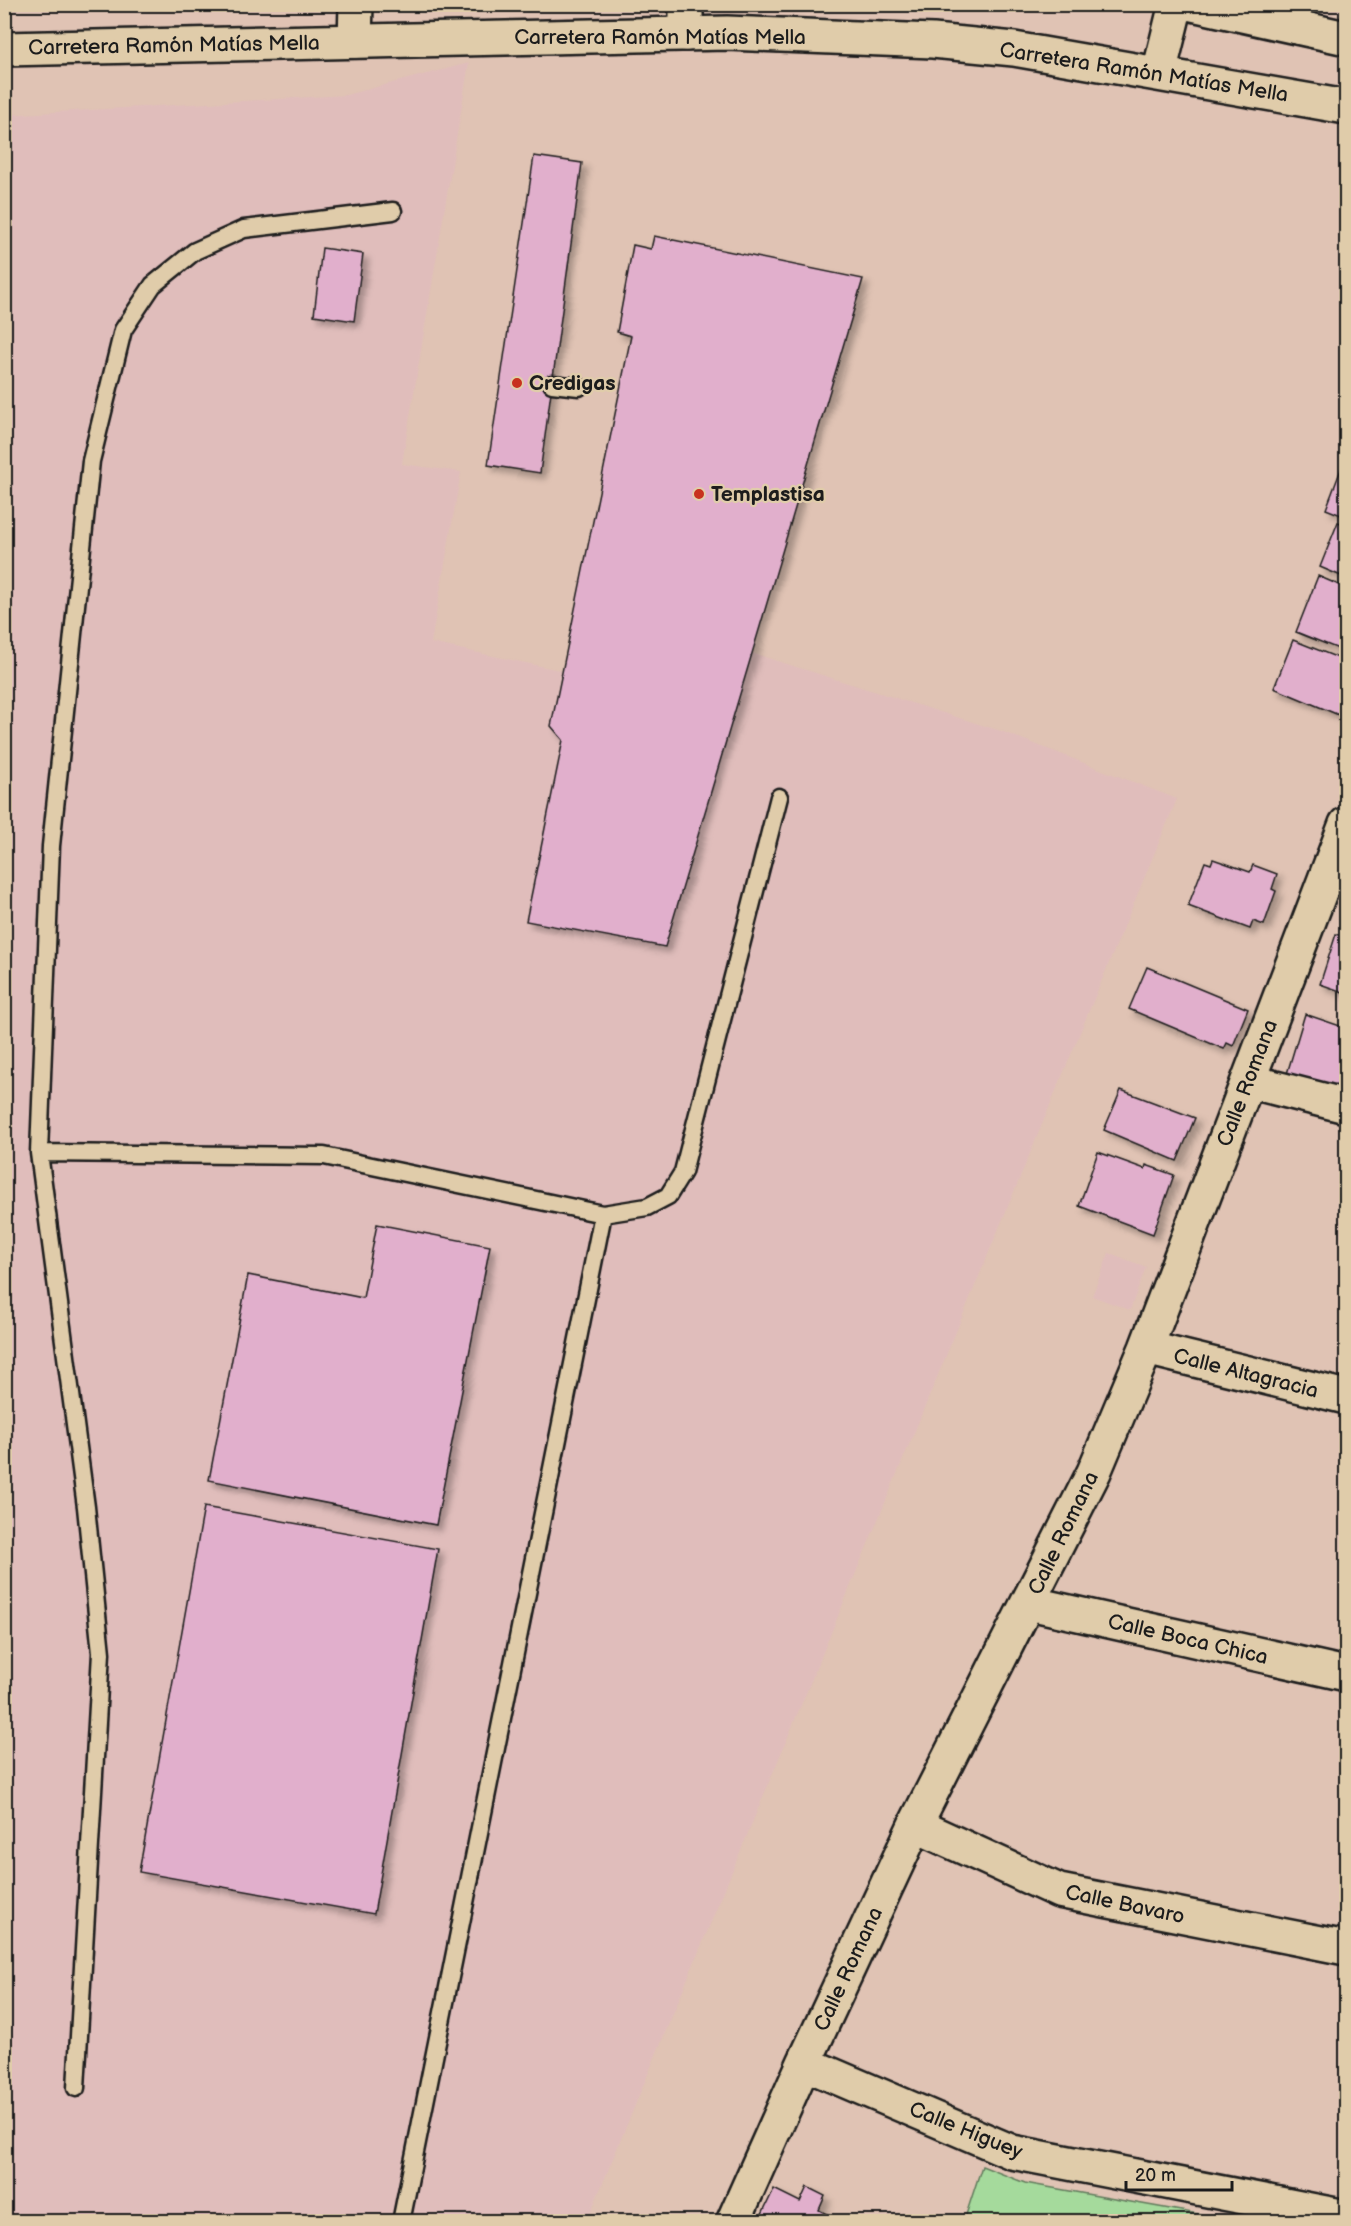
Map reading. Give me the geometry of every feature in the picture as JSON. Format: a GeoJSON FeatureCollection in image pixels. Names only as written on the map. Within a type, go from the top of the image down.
{"type":"FeatureCollection","features":[{"type":"Feature","properties":{"kind":"street"},"geometry":{"type":"LineString","coordinates":[[355,41],[356,4]]}},
{"type":"Feature","properties":{"kind":"street"},"geometry":{"type":"LineString","coordinates":[[1159,73],[1176,4]]}},
{"type":"Feature","properties":{"kind":"street"},"geometry":{"type":"LineString","coordinates":[[1192,4],[1347,38]]}},
{"type":"Feature","properties":{"kind":"street","name":"Carretera Ramón Matías Mella"},"geometry":{"type":"LineString","coordinates":[[4,49],[355,41],[686,19],[1014,49],[1347,107]]}},
{"type":"Feature","properties":{"kind":"street","name":"Calle Romana"},"geometry":{"type":"LineString","coordinates":[[733,2222],[915,1825],[1094,1472],[1146,1348],[1345,830]]}},
{"type":"Feature","properties":{"kind":"street"},"geometry":{"type":"LineString","coordinates":[[1248,1081],[1347,1106]]}},
{"type":"Feature","properties":{"kind":"street","name":"Calle Altagracia"},"geometry":{"type":"LineString","coordinates":[[1146,1348],[1347,1397]]}},
{"type":"Feature","properties":{"kind":"street","name":"Calle Boca Chica"},"geometry":{"type":"LineString","coordinates":[[1029,1603],[1347,1674]]}},
{"type":"Feature","properties":{"kind":"street","name":"Calle Bavaro"},"geometry":{"type":"LineString","coordinates":[[915,1825],[1059,1891],[1347,1948]]}},
{"type":"Feature","properties":{"kind":"street","name":"Calle Higuey"},"geometry":{"type":"LineString","coordinates":[[804,2063],[1012,2152],[1300,2216],[1347,2217]]}},
{"type":"Feature","properties":{"kind":"lane"},"geometry":{"type":"LineString","coordinates":[[76,2088],[101,1653],[86,1508],[39,1153],[51,846],[91,460],[123,330],[153,285],[195,251],[244,229],[393,211]]}},
{"type":"Feature","properties":{"kind":"lane"},"geometry":{"type":"LineString","coordinates":[[552,384],[579,387]]}},
{"type":"Feature","properties":{"kind":"lane"},"geometry":{"type":"LineString","coordinates":[[39,1153],[324,1156],[603,1214],[647,1207],[668,1196],[683,1172],[779,797]]}},
{"type":"Feature","properties":{"kind":"lane"},"geometry":{"type":"LineString","coordinates":[[401,2222],[603,1214]]}},
{"type":"Feature","properties":{"kind":"shaded area"},"geometry":{"type":"Polygon","coordinates":[[[469,63],[402,464],[461,472],[431,643],[564,671],[551,726],[563,740],[526,921],[665,947],[752,653],[1001,731],[1177,799],[587,2221],[5,2222],[5,115],[346,95],[469,63]]]}},
{"type":"Feature","properties":{"kind":"shaded area"},"geometry":{"type":"Polygon","coordinates":[[[1109,1253],[1146,1267],[1130,1310],[1092,1296],[1109,1253]]]}},
{"type":"Feature","properties":{"kind":"green space"},"geometry":{"type":"Polygon","coordinates":[[[982,2166],[1025,2183],[1237,2221],[964,2221],[982,2166]]]}},
{"type":"Feature","properties":{"kind":"building"},"geometry":{"type":"Polygon","coordinates":[[[534,156],[582,163],[540,473],[488,465],[534,156]]]}},
{"type":"Feature","properties":{"kind":"building","name":"Templastisa"},"geometry":{"type":"Polygon","coordinates":[[[654,236],[863,279],[665,947],[526,921],[563,740],[551,726],[631,336],[617,332],[633,245],[651,249],[654,236]]]}},
{"type":"Feature","properties":{"kind":"building"},"geometry":{"type":"Polygon","coordinates":[[[322,248],[363,254],[354,321],[314,315],[322,248]]]}},
{"type":"Feature","properties":{"kind":"building"},"geometry":{"type":"Polygon","coordinates":[[[1346,456],[1346,517],[1326,509],[1346,456]]]}},
{"type":"Feature","properties":{"kind":"building"},"geometry":{"type":"Polygon","coordinates":[[[1338,522],[1346,525],[1346,578],[1320,567],[1338,522]]]}},
{"type":"Feature","properties":{"kind":"building"},"geometry":{"type":"Polygon","coordinates":[[[1318,576],[1346,588],[1346,652],[1296,632],[1318,576]]]}},
{"type":"Feature","properties":{"kind":"building"},"geometry":{"type":"Polygon","coordinates":[[[1293,640],[1346,661],[1346,718],[1274,688],[1293,640]]]}},
{"type":"Feature","properties":{"kind":"building"},"geometry":{"type":"Polygon","coordinates":[[[1213,859],[1250,872],[1253,865],[1277,874],[1272,889],[1276,891],[1264,925],[1253,921],[1250,929],[1188,906],[1205,862],[1211,864],[1213,859]]]}},
{"type":"Feature","properties":{"kind":"building"},"geometry":{"type":"Polygon","coordinates":[[[1336,934],[1346,938],[1346,993],[1320,984],[1336,934]]]}},
{"type":"Feature","properties":{"kind":"building"},"geometry":{"type":"Polygon","coordinates":[[[1147,967],[1248,1009],[1233,1046],[1227,1043],[1224,1049],[1129,1009],[1147,967]]]}},
{"type":"Feature","properties":{"kind":"building"},"geometry":{"type":"Polygon","coordinates":[[[1305,1014],[1346,1028],[1346,1097],[1286,1077],[1305,1014]]]}},
{"type":"Feature","properties":{"kind":"building"},"geometry":{"type":"Polygon","coordinates":[[[1121,1090],[1195,1118],[1177,1161],[1104,1130],[1121,1090]]]}},
{"type":"Feature","properties":{"kind":"building"},"geometry":{"type":"Polygon","coordinates":[[[1098,1152],[1145,1169],[1146,1165],[1174,1175],[1153,1234],[1079,1206],[1098,1152]]]}},
{"type":"Feature","properties":{"kind":"building"},"geometry":{"type":"Polygon","coordinates":[[[377,1224],[490,1246],[436,1525],[209,1480],[248,1275],[363,1298],[377,1224]]]}},
{"type":"Feature","properties":{"kind":"building"},"geometry":{"type":"Polygon","coordinates":[[[204,1507],[438,1549],[374,1914],[139,1872],[204,1507]]]}},
{"type":"Feature","properties":{"kind":"building"},"geometry":{"type":"Polygon","coordinates":[[[807,2187],[825,2196],[819,2210],[841,2222],[758,2222],[774,2189],[800,2202],[807,2187]]]}},
{"type":"Feature","properties":{"kind":"place","name":"Credigas"},"geometry":{"type":"Point","coordinates":[517,383]}},
{"type":"Feature","properties":{"kind":"place","name":"Templastisa"},"geometry":{"type":"Point","coordinates":[699,494]}}]}
